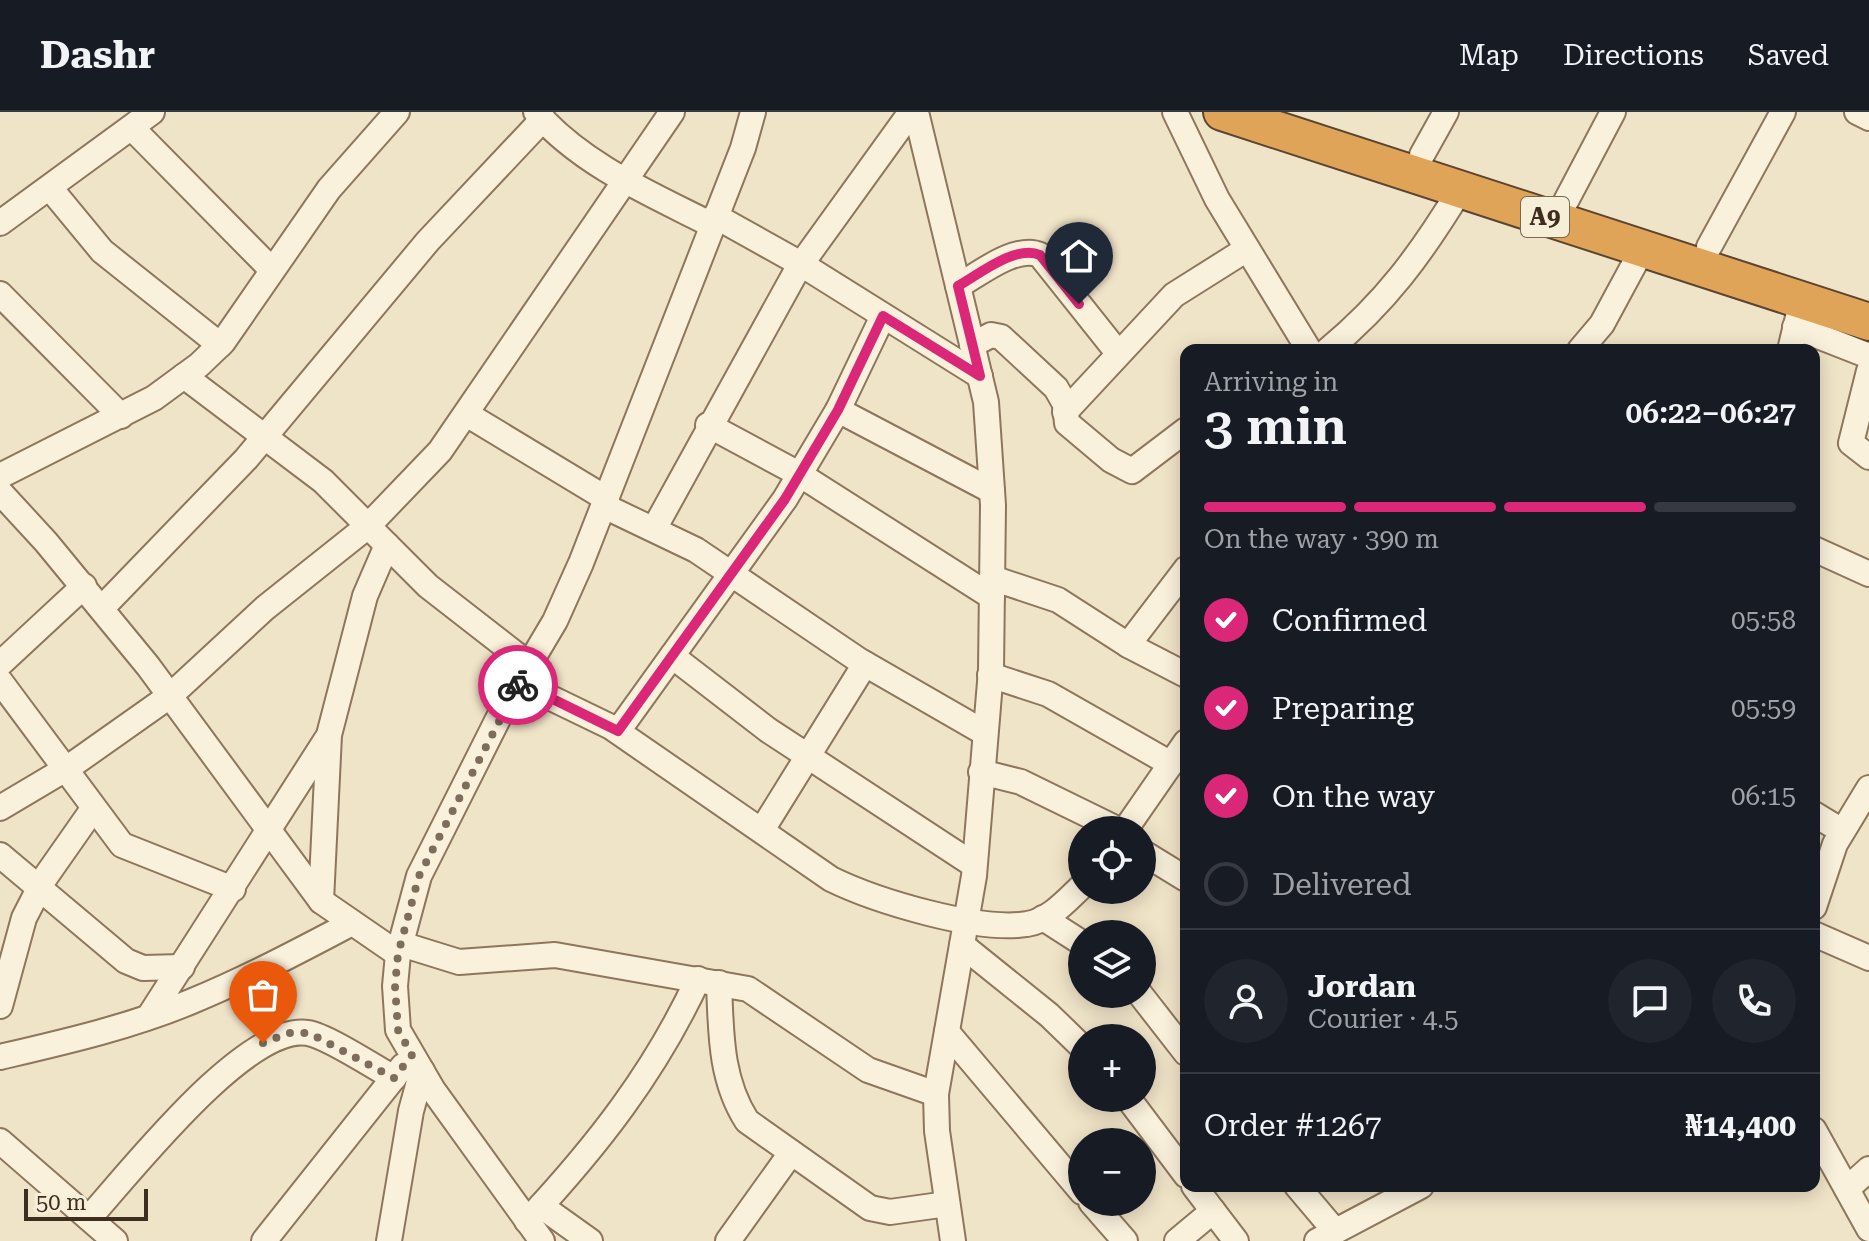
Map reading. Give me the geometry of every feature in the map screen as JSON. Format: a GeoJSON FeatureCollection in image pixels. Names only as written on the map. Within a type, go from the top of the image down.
{"type":"FeatureCollection","features":[{"type":"Feature","properties":{"kind":"highway","name":"A9"},"geometry":{"type":"LineString","coordinates":[[1222,112],[1643,248],[1796,326],[1869,322]]}},
{"type":"Feature","properties":{"kind":"highway","name":"A9"},"geometry":{"type":"LineString","coordinates":[[1292,112],[1869,300]]}},
{"type":"Feature","properties":{"kind":"street"},"geometry":{"type":"LineString","coordinates":[[0,223],[152,112]]}},
{"type":"Feature","properties":{"kind":"street"},"geometry":{"type":"LineString","coordinates":[[0,476],[121,416],[184,376],[220,345],[329,189],[397,112]]}},
{"type":"Feature","properties":{"kind":"street"},"geometry":{"type":"LineString","coordinates":[[0,808],[66,768],[171,695],[240,630],[368,526],[440,451],[468,415],[672,112]]}},
{"type":"Feature","properties":{"kind":"street"},"geometry":{"type":"LineString","coordinates":[[542,1241],[534,1213],[417,1063],[398,1030],[395,986],[399,949],[419,876],[504,707],[555,621],[606,502],[753,112]]}},
{"type":"Feature","properties":{"kind":"street"},"geometry":{"type":"LineString","coordinates":[[654,529],[708,425],[801,264],[913,112]]}},
{"type":"Feature","properties":{"kind":"street"},"geometry":{"type":"LineString","coordinates":[[913,112],[986,402],[992,491],[990,675],[974,865],[936,1094],[937,1131],[953,1241]]}},
{"type":"Feature","properties":{"kind":"street"},"geometry":{"type":"LineString","coordinates":[[1175,112],[1217,199],[1305,344]]}},
{"type":"Feature","properties":{"kind":"street"},"geometry":{"type":"LineString","coordinates":[[1422,155],[1446,112]]}},
{"type":"Feature","properties":{"kind":"street"},"geometry":{"type":"LineString","coordinates":[[1566,201],[1613,112]]}},
{"type":"Feature","properties":{"kind":"street"},"geometry":{"type":"LineString","coordinates":[[1709,247],[1783,112]]}},
{"type":"Feature","properties":{"kind":"street"},"geometry":{"type":"LineString","coordinates":[[1857,112],[1869,118]]}},
{"type":"Feature","properties":{"kind":"street"},"geometry":{"type":"LineString","coordinates":[[102,608],[265,436],[428,241],[540,116],[567,142],[627,182],[801,264],[980,376]]}},
{"type":"Feature","properties":{"kind":"street"},"geometry":{"type":"LineString","coordinates":[[132,128],[272,270]]}},
{"type":"Feature","properties":{"kind":"street"},"geometry":{"type":"LineString","coordinates":[[50,188],[102,251],[220,345]]}},
{"type":"Feature","properties":{"kind":"street"},"geometry":{"type":"LineString","coordinates":[[1335,344],[1368,317],[1396,286],[1420,256],[1460,190]]}},
{"type":"Feature","properties":{"kind":"street"},"geometry":{"type":"LineString","coordinates":[[1585,344],[1602,324],[1643,248]]}},
{"type":"Feature","properties":{"kind":"street"},"geometry":{"type":"LineString","coordinates":[[1065,412],[1174,295],[1247,249]]}},
{"type":"Feature","properties":{"kind":"street"},"geometry":{"type":"LineString","coordinates":[[958,286],[1019,253],[1033,252],[1040,255],[1118,353]]}},
{"type":"Feature","properties":{"kind":"street"},"geometry":{"type":"LineString","coordinates":[[0,294],[121,416]]}},
{"type":"Feature","properties":{"kind":"street"},"geometry":{"type":"LineString","coordinates":[[618,731],[799,474],[838,410],[883,316]]}},
{"type":"Feature","properties":{"kind":"street"},"geometry":{"type":"LineString","coordinates":[[1796,326],[1869,356]]}},
{"type":"Feature","properties":{"kind":"street"},"geometry":{"type":"LineString","coordinates":[[972,345],[991,335],[1001,337],[1056,388],[1067,423],[1111,460],[1132,471],[1140,468],[1180,435]]}},
{"type":"Feature","properties":{"kind":"street"},"geometry":{"type":"LineString","coordinates":[[1869,371],[1851,443],[1869,457]]}},
{"type":"Feature","properties":{"kind":"street"},"geometry":{"type":"LineString","coordinates":[[184,376],[323,481],[428,586],[525,674],[618,731],[831,879],[861,894],[967,921],[1028,925],[1043,918],[1068,897]]}},
{"type":"Feature","properties":{"kind":"street"},"geometry":{"type":"LineString","coordinates":[[838,410],[992,491]]}},
{"type":"Feature","properties":{"kind":"street"},"geometry":{"type":"LineString","coordinates":[[468,415],[606,502],[696,550],[865,664],[985,733]]}},
{"type":"Feature","properties":{"kind":"street"},"geometry":{"type":"LineString","coordinates":[[708,425],[799,474],[992,588],[1058,600],[1128,645],[1180,672]]}},
{"type":"Feature","properties":{"kind":"street"},"geometry":{"type":"LineString","coordinates":[[0,492],[84,586],[171,695],[321,901],[352,923],[399,949],[459,962],[555,955],[748,989],[868,1070],[936,1094]]}},
{"type":"Feature","properties":{"kind":"street"},"geometry":{"type":"LineString","coordinates":[[321,901],[329,735],[365,596],[387,545]]}},
{"type":"Feature","properties":{"kind":"street"},"geometry":{"type":"LineString","coordinates":[[1820,552],[1869,574]]}},
{"type":"Feature","properties":{"kind":"street"},"geometry":{"type":"LineString","coordinates":[[1128,645],[1180,577]]}},
{"type":"Feature","properties":{"kind":"street"},"geometry":{"type":"LineString","coordinates":[[3,654],[84,586]]}},
{"type":"Feature","properties":{"kind":"street"},"geometry":{"type":"LineString","coordinates":[[672,656],[807,755],[974,865]]}},
{"type":"Feature","properties":{"kind":"street"},"geometry":{"type":"LineString","coordinates":[[762,830],[865,664]]}},
{"type":"Feature","properties":{"kind":"street"},"geometry":{"type":"LineString","coordinates":[[990,675],[1048,694],[1171,764]]}},
{"type":"Feature","properties":{"kind":"street"},"geometry":{"type":"LineString","coordinates":[[0,681],[122,845],[233,889]]}},
{"type":"Feature","properties":{"kind":"street"},"geometry":{"type":"LineString","coordinates":[[150,1015],[271,831],[329,735]]}},
{"type":"Feature","properties":{"kind":"street"},"geometry":{"type":"LineString","coordinates":[[1135,816],[1180,751]]}},
{"type":"Feature","properties":{"kind":"street"},"geometry":{"type":"LineString","coordinates":[[981,772],[1021,782],[1090,816]]}},
{"type":"Feature","properties":{"kind":"street"},"geometry":{"type":"LineString","coordinates":[[1820,891],[1842,831],[1862,813],[1869,788]]}},
{"type":"Feature","properties":{"kind":"street"},"geometry":{"type":"LineString","coordinates":[[0,1006],[24,918],[39,889],[93,809]]}},
{"type":"Feature","properties":{"kind":"street"},"geometry":{"type":"LineString","coordinates":[[1820,818],[1842,831]]}},
{"type":"Feature","properties":{"kind":"street"},"geometry":{"type":"LineString","coordinates":[[0,855],[126,961],[143,968],[182,967]]}},
{"type":"Feature","properties":{"kind":"street"},"geometry":{"type":"LineString","coordinates":[[1156,861],[1180,875]]}},
{"type":"Feature","properties":{"kind":"street"},"geometry":{"type":"LineString","coordinates":[[1043,918],[1068,934]]}},
{"type":"Feature","properties":{"kind":"street"},"geometry":{"type":"LineString","coordinates":[[0,1057],[78,1038],[188,1003],[264,970],[352,923]]}},
{"type":"Feature","properties":{"kind":"street"},"geometry":{"type":"LineString","coordinates":[[1820,937],[1869,958]]}},
{"type":"Feature","properties":{"kind":"street"},"geometry":{"type":"LineString","coordinates":[[962,945],[1068,1033]]}},
{"type":"Feature","properties":{"kind":"street"},"geometry":{"type":"LineString","coordinates":[[708,981],[723,1063],[734,1100],[747,1121],[870,1208],[890,1212],[947,1204]]}},
{"type":"Feature","properties":{"kind":"street"},"geometry":{"type":"LineString","coordinates":[[534,1213],[642,1083],[708,981]]}},
{"type":"Feature","properties":{"kind":"street"},"geometry":{"type":"LineString","coordinates":[[1151,1008],[1180,1045]]}},
{"type":"Feature","properties":{"kind":"street"},"geometry":{"type":"LineString","coordinates":[[947,1032],[1068,1175]]}},
{"type":"Feature","properties":{"kind":"street"},"geometry":{"type":"LineString","coordinates":[[89,1218],[200,1097],[239,1059],[263,1043],[289,1033],[309,1033],[394,1078]]}},
{"type":"Feature","properties":{"kind":"street"},"geometry":{"type":"LineString","coordinates":[[264,1241],[394,1078],[417,1063]]}},
{"type":"Feature","properties":{"kind":"street"},"geometry":{"type":"LineString","coordinates":[[389,1241],[417,1063]]}},
{"type":"Feature","properties":{"kind":"street"},"geometry":{"type":"LineString","coordinates":[[1139,1112],[1180,1167]]}},
{"type":"Feature","properties":{"kind":"street"},"geometry":{"type":"LineString","coordinates":[[0,1141],[115,1241]]}},
{"type":"Feature","properties":{"kind":"street"},"geometry":{"type":"LineString","coordinates":[[1820,1141],[1869,1229]]}},
{"type":"Feature","properties":{"kind":"street"},"geometry":{"type":"LineString","coordinates":[[728,1241],[791,1153]]}},
{"type":"Feature","properties":{"kind":"street"},"geometry":{"type":"LineString","coordinates":[[1847,1189],[1869,1169]]}},
{"type":"Feature","properties":{"kind":"street"},"geometry":{"type":"LineString","coordinates":[[1199,1192],[1236,1241]]}},
{"type":"Feature","properties":{"kind":"street"},"geometry":{"type":"LineString","coordinates":[[1300,1192],[1326,1236],[1410,1192]]}},
{"type":"Feature","properties":{"kind":"street"},"geometry":{"type":"LineString","coordinates":[[1177,1241],[1213,1211]]}},
{"type":"Feature","properties":{"kind":"street"},"geometry":{"type":"LineString","coordinates":[[534,1213],[590,1241]]}},
{"type":"Feature","properties":{"kind":"street"},"geometry":{"type":"LineString","coordinates":[[1103,1216],[1125,1241]]}},
{"type":"Feature","properties":{"kind":"way so far"},"geometry":{"type":"LineString","coordinates":[[263,1043],[289,1033],[309,1033],[394,1078],[412,1055],[398,1030],[395,986],[398,954],[419,876],[518,685]]}},
{"type":"Feature","properties":{"kind":"route"},"geometry":{"type":"LineString","coordinates":[[518,685],[520,683],[618,731],[785,499],[838,410],[883,316],[980,376],[958,286],[1019,253],[1033,252],[1040,255],[1079,304]]}}]}
